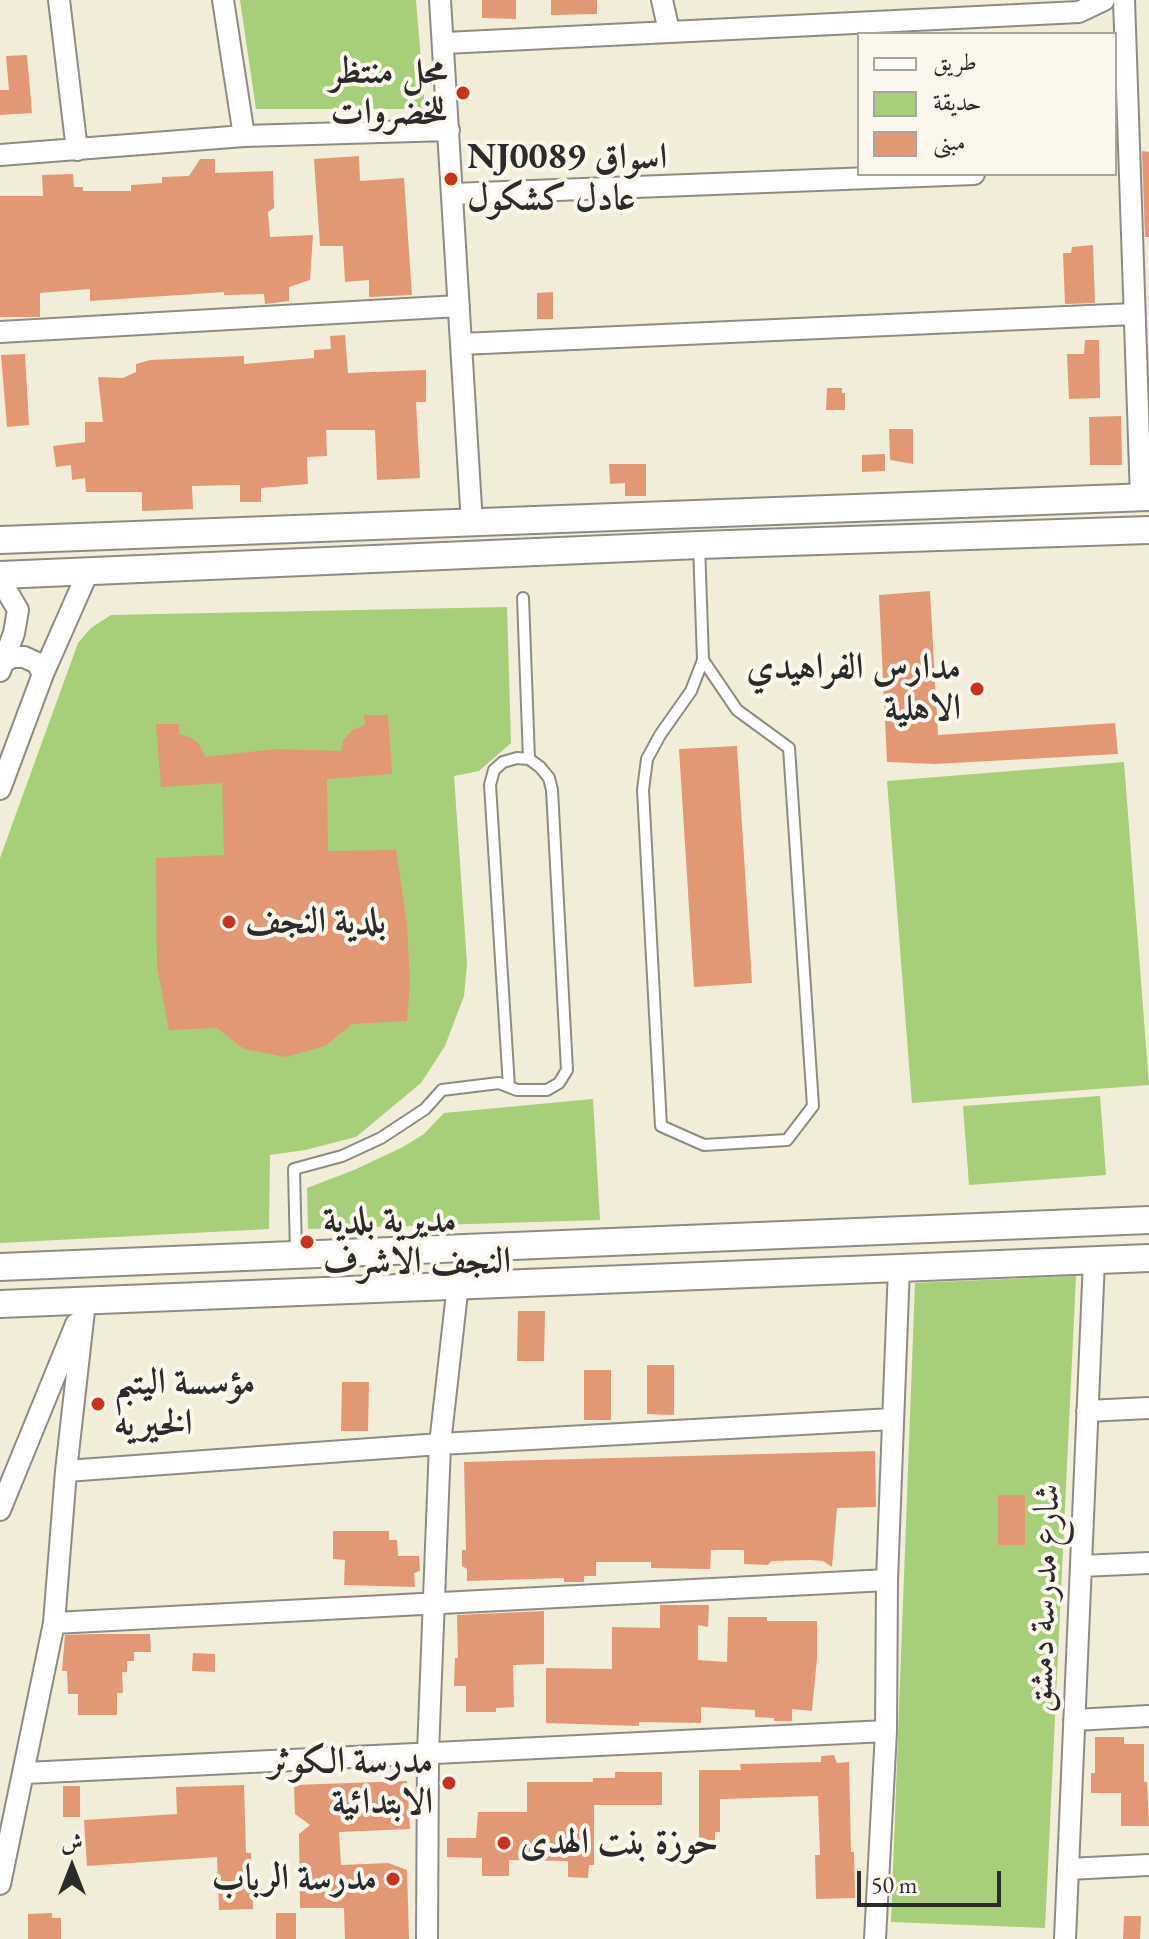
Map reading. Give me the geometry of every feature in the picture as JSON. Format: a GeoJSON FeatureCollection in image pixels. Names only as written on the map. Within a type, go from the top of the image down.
{"type":"FeatureCollection","features":[{"type":"Feature","properties":{"kind":"street"},"geometry":{"type":"LineString","coordinates":[[59,0],[77,150]]}},
{"type":"Feature","properties":{"kind":"street"},"geometry":{"type":"LineString","coordinates":[[223,0],[244,136]]}},
{"type":"Feature","properties":{"kind":"street"},"geometry":{"type":"LineString","coordinates":[[440,0],[472,524]]}},
{"type":"Feature","properties":{"kind":"street"},"geometry":{"type":"LineString","coordinates":[[662,0],[669,31]]}},
{"type":"Feature","properties":{"kind":"street"},"geometry":{"type":"LineString","coordinates":[[445,43],[1079,12],[1104,0]]}},
{"type":"Feature","properties":{"kind":"street"},"geometry":{"type":"LineString","coordinates":[[0,540],[1145,498],[1134,314],[1140,221],[1122,168],[1124,0]]}},
{"type":"Feature","properties":{"kind":"street"},"geometry":{"type":"LineString","coordinates":[[0,155],[244,136],[449,130]]}},
{"type":"Feature","properties":{"kind":"street"},"geometry":{"type":"LineString","coordinates":[[453,194],[922,176]]}},
{"type":"Feature","properties":{"kind":"street"},"geometry":{"type":"LineString","coordinates":[[0,332],[459,306]]}},
{"type":"Feature","properties":{"kind":"street"},"geometry":{"type":"LineString","coordinates":[[461,344],[1134,314]]}},
{"type":"Feature","properties":{"kind":"street"},"geometry":{"type":"LineString","coordinates":[[896,509],[891,521],[894,534],[899,538]]}},
{"type":"Feature","properties":{"kind":"street"},"geometry":{"type":"LineString","coordinates":[[839,511],[844,515],[848,528],[844,541]]}},
{"type":"Feature","properties":{"kind":"street"},"geometry":{"type":"LineString","coordinates":[[2,666],[14,633],[18,610],[0,577],[699,545],[1149,530]]}},
{"type":"Feature","properties":{"kind":"street"},"geometry":{"type":"LineString","coordinates":[[0,789],[43,674],[88,572]]}},
{"type":"Feature","properties":{"kind":"street"},"geometry":{"type":"LineString","coordinates":[[2,666],[13,657],[24,657],[37,663],[43,674]]}},
{"type":"Feature","properties":{"kind":"street"},"geometry":{"type":"LineString","coordinates":[[0,1267],[1149,1220]]}},
{"type":"Feature","properties":{"kind":"street"},"geometry":{"type":"LineString","coordinates":[[624,1278],[615,1259],[617,1251],[627,1241]]}},
{"type":"Feature","properties":{"kind":"street"},"geometry":{"type":"LineString","coordinates":[[566,1280],[573,1274],[577,1263],[577,1255],[568,1243]]}},
{"type":"Feature","properties":{"kind":"street"},"geometry":{"type":"LineString","coordinates":[[0,1304],[1149,1258]]}},
{"type":"Feature","properties":{"kind":"street","name":"شارع مدرسة دمشق"},"geometry":{"type":"LineString","coordinates":[[1065,1939],[1094,1260]]}},
{"type":"Feature","properties":{"kind":"street"},"geometry":{"type":"LineString","coordinates":[[875,1939],[886,1731],[887,1580],[899,1267]]}},
{"type":"Feature","properties":{"kind":"street"},"geometry":{"type":"LineString","coordinates":[[427,1939],[428,1753],[440,1444],[458,1284]]}},
{"type":"Feature","properties":{"kind":"street"},"geometry":{"type":"LineString","coordinates":[[0,1884],[54,1623],[66,1471],[85,1302]]}},
{"type":"Feature","properties":{"kind":"street"},"geometry":{"type":"LineString","coordinates":[[0,1510],[85,1302]]}},
{"type":"Feature","properties":{"kind":"street"},"geometry":{"type":"LineString","coordinates":[[1087,1411],[1149,1408]]}},
{"type":"Feature","properties":{"kind":"street"},"geometry":{"type":"LineString","coordinates":[[66,1471],[440,1444],[892,1419]]}},
{"type":"Feature","properties":{"kind":"street"},"geometry":{"type":"LineString","coordinates":[[1081,1566],[1149,1563]]}},
{"type":"Feature","properties":{"kind":"street"},"geometry":{"type":"LineString","coordinates":[[54,1623],[887,1580]]}},
{"type":"Feature","properties":{"kind":"street"},"geometry":{"type":"LineString","coordinates":[[1074,1720],[1149,1716]]}},
{"type":"Feature","properties":{"kind":"street"},"geometry":{"type":"LineString","coordinates":[[25,1773],[886,1731]]}},
{"type":"Feature","properties":{"kind":"street"},"geometry":{"type":"LineString","coordinates":[[1068,1869],[1149,1865]]}},
{"type":"Feature","properties":{"kind":"lane"},"geometry":{"type":"LineString","coordinates":[[699,545],[703,660],[691,691],[647,759],[643,790],[661,1126],[704,1145],[787,1140],[813,1106],[789,748],[737,710],[703,660]]}},
{"type":"Feature","properties":{"kind":"lane"},"geometry":{"type":"LineString","coordinates":[[523,598],[529,759]]}},
{"type":"Feature","properties":{"kind":"lane"},"geometry":{"type":"LineString","coordinates":[[296,1255],[294,1169],[342,1156],[381,1138],[425,1109],[442,1090],[499,1083],[509,1087],[531,1092],[547,1090],[559,1083],[567,1070],[552,790],[549,778],[529,759],[517,758],[503,762],[494,770],[490,785],[509,1087]]}},
{"type":"Feature","properties":{"kind":"green space"},"geometry":{"type":"Polygon","coordinates":[[[240,0],[416,0],[425,109],[256,109],[240,0]]]}},
{"type":"Feature","properties":{"kind":"green space"},"geometry":{"type":"Polygon","coordinates":[[[507,607],[511,743],[479,771],[454,776],[467,964],[464,996],[445,1046],[421,1083],[356,1137],[270,1155],[269,1229],[0,1243],[0,858],[78,643],[91,628],[111,615],[507,607]]]}},
{"type":"Feature","properties":{"kind":"green space"},"geometry":{"type":"Polygon","coordinates":[[[1124,762],[1149,1085],[912,1103],[887,781],[1124,762]]]}},
{"type":"Feature","properties":{"kind":"green space"},"geometry":{"type":"Polygon","coordinates":[[[1100,1096],[1106,1175],[969,1185],[963,1106],[1100,1096]]]}},
{"type":"Feature","properties":{"kind":"green space"},"geometry":{"type":"Polygon","coordinates":[[[593,1099],[600,1220],[308,1229],[307,1188],[403,1147],[424,1134],[444,1113],[593,1099]]]}},
{"type":"Feature","properties":{"kind":"green space"},"geometry":{"type":"Polygon","coordinates":[[[1076,1276],[1045,1928],[891,1922],[915,1283],[1076,1276]]]}},
{"type":"Feature","properties":{"kind":"building"},"geometry":{"type":"Polygon","coordinates":[[[482,0],[516,0],[516,19],[482,18],[482,0]]]}},
{"type":"Feature","properties":{"kind":"building"},"geometry":{"type":"Polygon","coordinates":[[[551,0],[597,0],[597,14],[551,15],[551,0]]]}},
{"type":"Feature","properties":{"kind":"building"},"geometry":{"type":"Polygon","coordinates":[[[27,55],[32,113],[0,115],[0,90],[9,90],[6,56],[27,55]]]}},
{"type":"Feature","properties":{"kind":"building"},"geometry":{"type":"Polygon","coordinates":[[[1142,151],[1149,152],[1149,237],[1145,237],[1142,151]]]}},
{"type":"Feature","properties":{"kind":"building"},"geometry":{"type":"Polygon","coordinates":[[[359,156],[360,181],[404,178],[412,295],[369,297],[369,280],[345,282],[343,246],[320,246],[314,159],[359,156]]]}},
{"type":"Feature","properties":{"kind":"building"},"geometry":{"type":"Polygon","coordinates":[[[200,159],[215,159],[215,173],[273,171],[274,208],[268,212],[270,237],[313,235],[310,280],[289,287],[289,301],[265,304],[264,294],[224,295],[224,292],[90,301],[90,289],[40,293],[40,317],[0,317],[0,196],[43,196],[42,175],[73,174],[74,187],[83,187],[83,191],[131,191],[131,185],[162,183],[162,177],[189,176],[200,159]]]}},
{"type":"Feature","properties":{"kind":"building"},"geometry":{"type":"Polygon","coordinates":[[[1093,245],[1095,303],[1065,304],[1063,253],[1071,253],[1072,247],[1093,245]]]}},
{"type":"Feature","properties":{"kind":"building"},"geometry":{"type":"Polygon","coordinates":[[[553,292],[553,319],[537,319],[537,293],[553,292]]]}},
{"type":"Feature","properties":{"kind":"building"},"geometry":{"type":"Polygon","coordinates":[[[345,335],[348,373],[426,370],[426,402],[416,402],[420,478],[377,480],[375,430],[326,430],[327,456],[307,457],[308,484],[261,488],[261,502],[240,502],[240,485],[192,486],[193,509],[142,511],[142,492],[86,492],[85,478],[72,480],[71,465],[56,467],[53,446],[85,442],[85,422],[103,422],[98,377],[123,378],[136,372],[136,364],[150,360],[244,356],[244,364],[314,358],[314,350],[331,349],[330,336],[345,335]]]}},
{"type":"Feature","properties":{"kind":"building"},"geometry":{"type":"Polygon","coordinates":[[[1085,340],[1099,340],[1100,398],[1069,399],[1067,354],[1084,354],[1085,340]]]}},
{"type":"Feature","properties":{"kind":"building"},"geometry":{"type":"Polygon","coordinates":[[[25,354],[29,425],[7,427],[1,355],[25,354]]]}},
{"type":"Feature","properties":{"kind":"building"},"geometry":{"type":"Polygon","coordinates":[[[827,388],[842,388],[845,410],[826,410],[827,388]]]}},
{"type":"Feature","properties":{"kind":"building"},"geometry":{"type":"Polygon","coordinates":[[[1121,416],[1122,465],[1090,465],[1089,417],[1121,416]]]}},
{"type":"Feature","properties":{"kind":"building"},"geometry":{"type":"Polygon","coordinates":[[[889,429],[913,429],[913,464],[890,460],[889,429]]]}},
{"type":"Feature","properties":{"kind":"building"},"geometry":{"type":"Polygon","coordinates":[[[885,454],[885,471],[862,472],[862,455],[885,454]]]}},
{"type":"Feature","properties":{"kind":"building"},"geometry":{"type":"Polygon","coordinates":[[[609,464],[646,464],[646,496],[625,496],[625,483],[610,484],[609,464]]]}},
{"type":"Feature","properties":{"kind":"building"},"geometry":{"type":"Polygon","coordinates":[[[930,591],[938,735],[1115,723],[1118,754],[935,764],[887,762],[879,595],[930,591]]]}},
{"type":"Feature","properties":{"kind":"building"},"geometry":{"type":"Polygon","coordinates":[[[364,715],[388,715],[392,774],[327,779],[328,851],[396,850],[407,925],[410,983],[407,1021],[352,1024],[325,1046],[286,1057],[244,1049],[217,1028],[169,1030],[157,967],[156,858],[224,855],[222,783],[161,787],[156,724],[179,724],[179,734],[199,744],[205,757],[276,749],[341,751],[343,740],[353,730],[365,725],[364,715]]]}},
{"type":"Feature","properties":{"kind":"building"},"geometry":{"type":"Polygon","coordinates":[[[737,746],[752,983],[694,987],[679,749],[737,746]]]}},
{"type":"Feature","properties":{"kind":"building"},"geometry":{"type":"Polygon","coordinates":[[[518,1311],[545,1311],[544,1361],[517,1361],[518,1311]]]}},
{"type":"Feature","properties":{"kind":"building"},"geometry":{"type":"Polygon","coordinates":[[[647,1365],[674,1365],[674,1415],[647,1414],[647,1365]]]}},
{"type":"Feature","properties":{"kind":"building"},"geometry":{"type":"Polygon","coordinates":[[[584,1370],[611,1370],[611,1420],[584,1420],[584,1370]]]}},
{"type":"Feature","properties":{"kind":"building"},"geometry":{"type":"Polygon","coordinates":[[[342,1382],[369,1382],[368,1431],[341,1431],[342,1382]]]}},
{"type":"Feature","properties":{"kind":"building"},"geometry":{"type":"Polygon","coordinates":[[[875,1451],[876,1507],[837,1508],[832,1567],[823,1561],[811,1560],[771,1561],[768,1565],[744,1564],[744,1550],[711,1550],[710,1569],[651,1568],[651,1562],[596,1562],[596,1576],[584,1576],[584,1582],[564,1582],[564,1578],[467,1581],[467,1569],[462,1566],[462,1550],[466,1550],[464,1462],[875,1451]]]}},
{"type":"Feature","properties":{"kind":"building"},"geometry":{"type":"Polygon","coordinates":[[[998,1495],[1025,1495],[1025,1545],[998,1545],[998,1495]]]}},
{"type":"Feature","properties":{"kind":"building"},"geometry":{"type":"Polygon","coordinates":[[[333,1531],[389,1531],[389,1540],[397,1540],[398,1556],[419,1556],[420,1571],[414,1573],[415,1587],[344,1585],[345,1560],[333,1559],[333,1531]]]}},
{"type":"Feature","properties":{"kind":"building"},"geometry":{"type":"Polygon","coordinates":[[[660,1605],[709,1605],[708,1627],[698,1625],[698,1660],[727,1662],[728,1617],[817,1621],[812,1711],[792,1709],[792,1721],[755,1717],[755,1710],[701,1707],[701,1723],[639,1722],[639,1726],[546,1723],[546,1668],[612,1669],[612,1627],[660,1628],[660,1605]]]}},
{"type":"Feature","properties":{"kind":"building"},"geometry":{"type":"Polygon","coordinates":[[[544,1611],[544,1664],[513,1665],[514,1707],[496,1708],[496,1712],[466,1712],[466,1686],[454,1686],[455,1658],[458,1658],[457,1615],[544,1611]]]}},
{"type":"Feature","properties":{"kind":"building"},"geometry":{"type":"Polygon","coordinates":[[[150,1634],[151,1652],[134,1652],[134,1661],[127,1661],[127,1672],[122,1672],[123,1693],[117,1693],[117,1715],[78,1715],[78,1694],[68,1694],[67,1671],[62,1671],[65,1635],[150,1634]]]}},
{"type":"Feature","properties":{"kind":"building"},"geometry":{"type":"Polygon","coordinates":[[[193,1653],[215,1654],[215,1672],[192,1671],[193,1653]]]}},
{"type":"Feature","properties":{"kind":"building"},"geometry":{"type":"Polygon","coordinates":[[[1095,1737],[1124,1737],[1124,1744],[1144,1744],[1149,1826],[1121,1826],[1121,1793],[1091,1793],[1091,1773],[1095,1773],[1095,1737]]]}},
{"type":"Feature","properties":{"kind":"building"},"geometry":{"type":"Polygon","coordinates":[[[834,1755],[837,1763],[849,1762],[855,1898],[816,1899],[815,1855],[820,1855],[818,1796],[720,1799],[720,1832],[715,1832],[715,1840],[699,1840],[699,1770],[741,1770],[740,1764],[821,1762],[821,1756],[834,1755]]]}},
{"type":"Feature","properties":{"kind":"building"},"geometry":{"type":"Polygon","coordinates":[[[615,1772],[662,1772],[662,1805],[594,1805],[594,1865],[589,1865],[588,1878],[568,1877],[568,1861],[509,1860],[509,1876],[482,1876],[482,1858],[447,1857],[447,1838],[476,1838],[478,1812],[527,1812],[527,1782],[593,1782],[593,1778],[615,1778],[615,1772]]]}},
{"type":"Feature","properties":{"kind":"building"},"geometry":{"type":"Polygon","coordinates":[[[407,1781],[410,1829],[339,1832],[341,1865],[388,1863],[407,1870],[409,1939],[345,1939],[344,1908],[300,1908],[299,1834],[310,1825],[295,1814],[294,1785],[407,1781]]]}},
{"type":"Feature","properties":{"kind":"building"},"geometry":{"type":"Polygon","coordinates":[[[244,1785],[246,1853],[251,1853],[253,1909],[219,1910],[217,1857],[87,1866],[84,1820],[177,1814],[176,1787],[244,1785]]]}},
{"type":"Feature","properties":{"kind":"building"},"geometry":{"type":"Polygon","coordinates":[[[63,1786],[80,1786],[80,1817],[63,1817],[63,1786]]]}},
{"type":"Feature","properties":{"kind":"building"},"geometry":{"type":"Polygon","coordinates":[[[52,1913],[52,1918],[61,1918],[61,1939],[28,1939],[28,1914],[52,1913]]]}},
{"type":"Feature","properties":{"kind":"building"},"geometry":{"type":"Polygon","coordinates":[[[276,1913],[296,1913],[296,1939],[276,1939],[276,1913]]]}},
{"type":"Feature","properties":{"kind":"building"},"geometry":{"type":"Polygon","coordinates":[[[1124,1916],[1141,1916],[1140,1939],[1123,1939],[1124,1916]]]}},
{"type":"Feature","properties":{"kind":"place","name":"محل منتظر للخضروات"},"geometry":{"type":"Point","coordinates":[463,93]}},
{"type":"Feature","properties":{"kind":"place","name":"NJ0089 اسواق عادل كشكول"},"geometry":{"type":"Point","coordinates":[451,179]}},
{"type":"Feature","properties":{"kind":"place","name":"مدارس الفراهيدي الاهلية"},"geometry":{"type":"Point","coordinates":[977,689]}},
{"type":"Feature","properties":{"kind":"place","name":"بلدية النجف"},"geometry":{"type":"Point","coordinates":[229,922]}},
{"type":"Feature","properties":{"kind":"place","name":"مديرية بلدية النجف الاشرف"},"geometry":{"type":"Point","coordinates":[307,1242]}},
{"type":"Feature","properties":{"kind":"place","name":"مؤسسة اليتبم الخيريه"},"geometry":{"type":"Point","coordinates":[98,1404]}},
{"type":"Feature","properties":{"kind":"place","name":"مدرسة الكوثر الابتدائية"},"geometry":{"type":"Point","coordinates":[449,1783]}},
{"type":"Feature","properties":{"kind":"place","name":"حوزة بنت الهدى"},"geometry":{"type":"Point","coordinates":[504,1843]}},
{"type":"Feature","properties":{"kind":"place","name":"مدرسة الرباب"},"geometry":{"type":"Point","coordinates":[393,1879]}}]}
